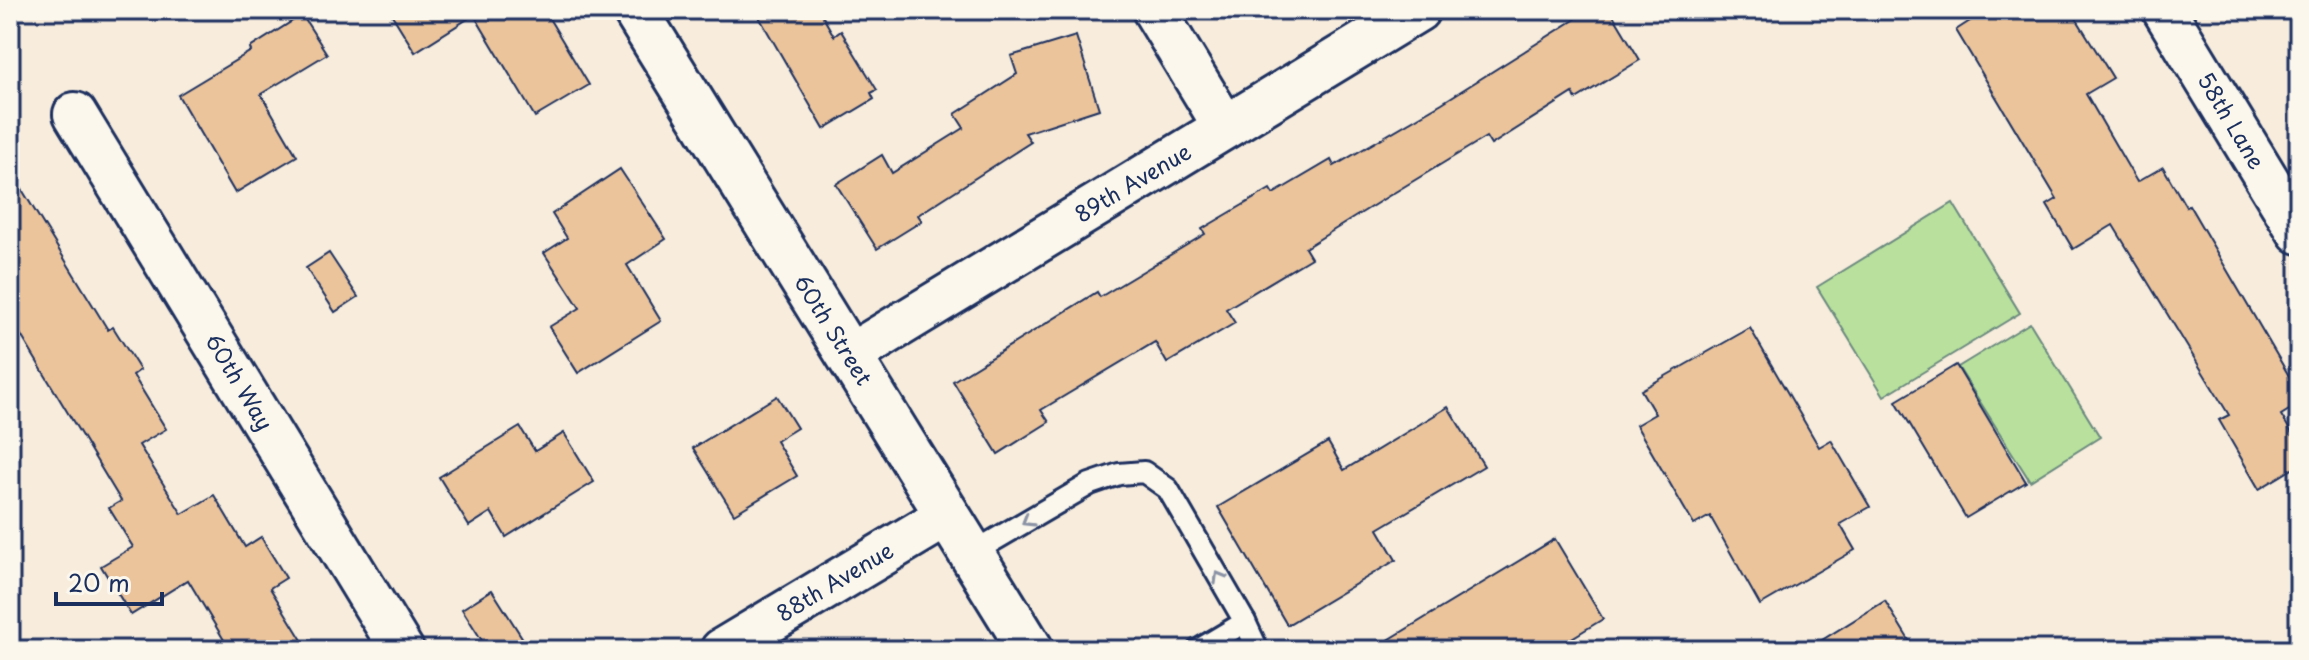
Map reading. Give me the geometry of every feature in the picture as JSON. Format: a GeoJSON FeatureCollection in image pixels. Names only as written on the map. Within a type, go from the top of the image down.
{"type":"FeatureCollection","features":[{"type":"Feature","properties":{"kind":"street","name":"60th Street"},"geometry":{"type":"LineString","coordinates":[[635,10],[1031,650]]}},
{"type":"Feature","properties":{"kind":"street"},"geometry":{"type":"LineString","coordinates":[[1154,10],[1225,127]]}},
{"type":"Feature","properties":{"kind":"street","name":"89th Avenue"},"geometry":{"type":"LineString","coordinates":[[849,356],[1418,10]]}},
{"type":"Feature","properties":{"kind":"street","name":"58th Lane"},"geometry":{"type":"LineString","coordinates":[[2164,10],[2299,232]]}},
{"type":"Feature","properties":{"kind":"street","name":"60th Way"},"geometry":{"type":"LineString","coordinates":[[75,114],[402,650]]}},
{"type":"Feature","properties":{"kind":"street","name":"88th Avenue"},"geometry":{"type":"LineString","coordinates":[[722,650],[948,515]]}},
{"type":"Feature","properties":{"kind":"lane"},"geometry":{"type":"LineString","coordinates":[[972,553],[1090,484],[1119,474],[1144,472],[1168,489],[1258,650]]}},
{"type":"Feature","properties":{"kind":"lane"},"geometry":{"type":"LineString","coordinates":[[1198,650],[1245,622]]}},
{"type":"Feature","properties":{"kind":"green space"},"geometry":{"type":"Polygon","coordinates":[[[1953,203],[2020,313],[1884,396],[1817,287],[1953,203]]]}},
{"type":"Feature","properties":{"kind":"green space"},"geometry":{"type":"Polygon","coordinates":[[[2030,323],[2100,437],[2030,481],[1958,367],[2030,323]]]}},
{"type":"Feature","properties":{"kind":"building"},"geometry":{"type":"Polygon","coordinates":[[[389,10],[544,10],[589,85],[535,117],[474,15],[415,52],[389,10]]]}},
{"type":"Feature","properties":{"kind":"building"},"geometry":{"type":"Polygon","coordinates":[[[755,10],[819,10],[834,36],[841,31],[877,90],[871,93],[874,99],[824,129],[755,10]]]}},
{"type":"Feature","properties":{"kind":"building"},"geometry":{"type":"Polygon","coordinates":[[[1590,10],[1610,10],[1640,60],[1576,99],[1573,93],[1491,145],[1486,137],[1387,197],[1305,248],[1311,258],[1226,309],[1235,323],[1167,363],[1155,342],[1041,410],[1049,422],[998,454],[953,381],[1097,292],[1100,297],[1205,234],[1202,229],[1270,189],[1273,194],[1331,160],[1334,166],[1442,103],[1590,10]]]}},
{"type":"Feature","properties":{"kind":"building"},"geometry":{"type":"Polygon","coordinates":[[[1987,10],[2071,10],[2113,78],[2086,94],[2137,182],[2163,167],[2186,207],[2189,205],[2299,393],[2299,404],[2281,415],[2299,445],[2299,465],[2259,489],[2219,420],[2229,415],[2113,225],[2073,249],[2047,205],[2057,199],[1956,30],[1987,10]]]}},
{"type":"Feature","properties":{"kind":"building"},"geometry":{"type":"Polygon","coordinates":[[[302,15],[327,54],[261,94],[297,156],[235,193],[178,95],[251,51],[250,48],[302,15]]]}},
{"type":"Feature","properties":{"kind":"building"},"geometry":{"type":"Polygon","coordinates":[[[1076,36],[1099,109],[1025,133],[1031,142],[918,215],[922,221],[877,249],[836,184],[882,155],[892,173],[964,128],[955,114],[1017,74],[1011,56],[1076,36]]]}},
{"type":"Feature","properties":{"kind":"building"},"geometry":{"type":"Polygon","coordinates":[[[620,169],[666,239],[627,265],[661,321],[578,373],[549,327],[580,308],[544,253],[567,238],[552,214],[620,169]]]}},
{"type":"Feature","properties":{"kind":"building"},"geometry":{"type":"Polygon","coordinates":[[[10,170],[108,330],[113,327],[140,370],[133,375],[166,429],[139,445],[182,514],[214,495],[245,547],[261,537],[286,578],[270,588],[308,650],[230,650],[188,580],[131,615],[101,566],[133,547],[109,508],[121,501],[10,317],[10,170]]]}},
{"type":"Feature","properties":{"kind":"building"},"geometry":{"type":"Polygon","coordinates":[[[329,253],[358,297],[335,312],[306,268],[329,253]]]}},
{"type":"Feature","properties":{"kind":"building"},"geometry":{"type":"Polygon","coordinates":[[[1750,328],[1819,447],[1831,440],[1870,507],[1840,524],[1855,550],[1760,605],[1710,516],[1694,525],[1636,425],[1655,414],[1641,390],[1750,328]]]}},
{"type":"Feature","properties":{"kind":"building"},"geometry":{"type":"Polygon","coordinates":[[[1956,365],[2026,482],[1966,518],[1896,401],[1956,365]]]}},
{"type":"Feature","properties":{"kind":"building"},"geometry":{"type":"Polygon","coordinates":[[[777,396],[797,428],[776,441],[797,476],[734,514],[693,448],[777,396]]]}},
{"type":"Feature","properties":{"kind":"building"},"geometry":{"type":"Polygon","coordinates":[[[1448,407],[1484,466],[1378,529],[1396,560],[1287,625],[1218,507],[1328,442],[1344,470],[1448,407]]]}},
{"type":"Feature","properties":{"kind":"building"},"geometry":{"type":"Polygon","coordinates":[[[520,427],[535,451],[564,433],[594,482],[506,537],[491,512],[469,526],[439,477],[520,427]]]}},
{"type":"Feature","properties":{"kind":"building"},"geometry":{"type":"Polygon","coordinates":[[[1555,539],[1603,619],[1552,650],[1372,650],[1555,539]]]}},
{"type":"Feature","properties":{"kind":"building"},"geometry":{"type":"Polygon","coordinates":[[[492,590],[530,650],[488,650],[462,609],[492,590]]]}},
{"type":"Feature","properties":{"kind":"building"},"geometry":{"type":"Polygon","coordinates":[[[1885,601],[1915,650],[1806,650],[1885,601]]]}}]}
